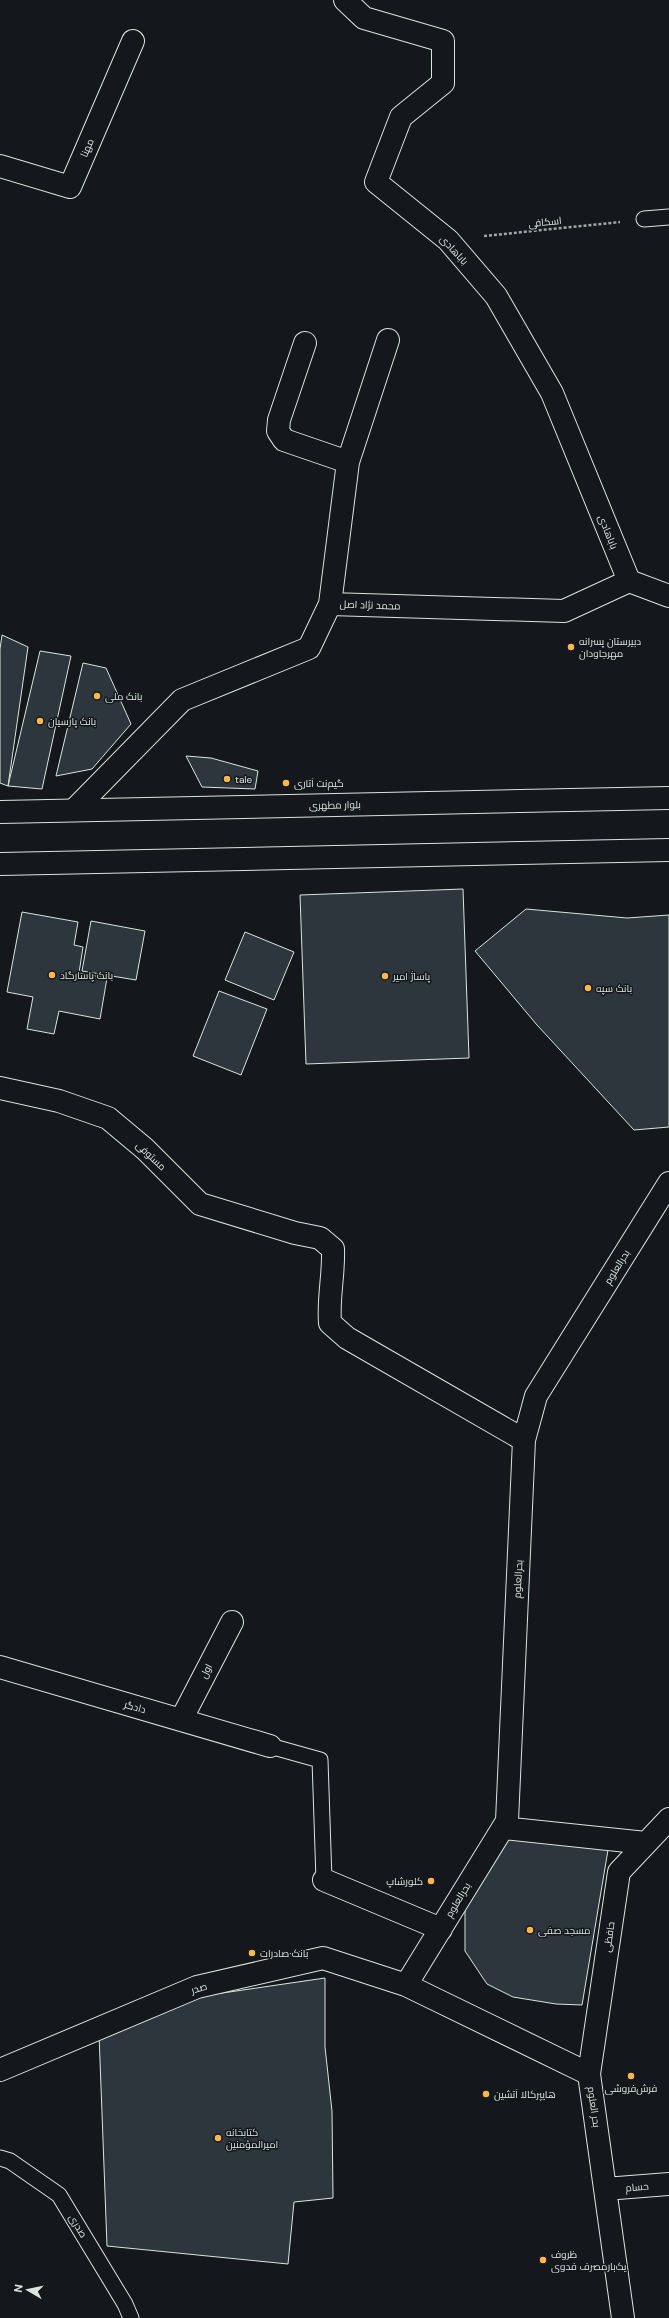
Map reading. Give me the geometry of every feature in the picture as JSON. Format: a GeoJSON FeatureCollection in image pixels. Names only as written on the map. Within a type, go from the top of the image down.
{"type":"FeatureCollection","features":[{"type":"Feature","properties":{"kind":"street","name":"باباهادی"},"geometry":{"type":"LineString","coordinates":[[345,0],[364,18],[443,41],[442,83],[401,117],[376,182],[448,240],[496,296],[552,393],[628,581]]}},
{"type":"Feature","properties":{"kind":"street","name":"مهنا"},"geometry":{"type":"LineString","coordinates":[[0,166],[70,187],[133,41]]}},
{"type":"Feature","properties":{"kind":"street"},"geometry":{"type":"LineString","coordinates":[[330,604],[348,462],[388,340]]}},
{"type":"Feature","properties":{"kind":"street"},"geometry":{"type":"LineString","coordinates":[[305,343],[279,420],[278,431],[284,440],[348,462]]}},
{"type":"Feature","properties":{"kind":"street"},"geometry":{"type":"LineString","coordinates":[[628,581],[669,596]]}},
{"type":"Feature","properties":{"kind":"street","name":"محمد نژاد اصل"},"geometry":{"type":"LineString","coordinates":[[74,810],[182,700],[309,648],[330,604],[564,611],[628,581]]}},
{"type":"Feature","properties":{"kind":"street","name":"بلوار مطهری"},"geometry":{"type":"LineString","coordinates":[[0,812],[669,798]]}},
{"type":"Feature","properties":{"kind":"street"},"geometry":{"type":"LineString","coordinates":[[0,864],[669,850]]}},
{"type":"Feature","properties":{"kind":"street","name":"مستوفی"},"geometry":{"type":"LineString","coordinates":[[0,1088],[59,1101],[108,1118],[145,1149],[200,1204],[296,1234],[320,1238],[333,1249],[334,1266],[329,1299],[330,1323],[347,1338],[524,1440]]}},
{"type":"Feature","properties":{"kind":"street","name":"بحرالعلوم"},"geometry":{"type":"LineString","coordinates":[[406,1985],[507,1821],[524,1440],[536,1396],[669,1184]]}},
{"type":"Feature","properties":{"kind":"street","name":"اول"},"geometry":{"type":"LineString","coordinates":[[181,1720],[232,1622]]}},
{"type":"Feature","properties":{"kind":"street","name":"دادگر"},"geometry":{"type":"LineString","coordinates":[[0,1667],[270,1746]]}},
{"type":"Feature","properties":{"kind":"street","name":"حافظی"},"geometry":{"type":"LineString","coordinates":[[589,2074],[619,1872],[669,1819]]}},
{"type":"Feature","properties":{"kind":"street"},"geometry":{"type":"LineString","coordinates":[[503,1828],[646,1843]]}},
{"type":"Feature","properties":{"kind":"street"},"geometry":{"type":"LineString","coordinates":[[324,1880],[441,1929]]}},
{"type":"Feature","properties":{"kind":"street","name":"صدر"},"geometry":{"type":"LineString","coordinates":[[0,2070],[197,1987],[323,1958],[406,1985]]}},
{"type":"Feature","properties":{"kind":"street","name":"بحر العلوم"},"geometry":{"type":"LineString","coordinates":[[406,1985],[589,2074],[623,2318]]}},
{"type":"Feature","properties":{"kind":"street","name":"حسام"},"geometry":{"type":"LineString","coordinates":[[605,2189],[669,2184]]}},
{"type":"Feature","properties":{"kind":"lane"},"geometry":{"type":"LineString","coordinates":[[644,219],[669,217]]}},
{"type":"Feature","properties":{"kind":"lane"},"geometry":{"type":"LineString","coordinates":[[270,1746],[320,1760],[324,1880]]}},
{"type":"Feature","properties":{"kind":"lane","name":"صدری"},"geometry":{"type":"LineString","coordinates":[[0,2158],[10,2161],[59,2195],[125,2304],[131,2318]]}},
{"type":"Feature","properties":{"kind":"path","name":"اسکافی"},"geometry":{"type":"LineString","coordinates":[[448,240],[644,219]]}},
{"type":"Feature","properties":{"kind":"building"},"geometry":{"type":"Polygon","coordinates":[[[2,635],[28,647],[8,786],[0,783],[0,649],[2,635]]]}},
{"type":"Feature","properties":{"kind":"building","name":"بانک پارسیان"},"geometry":{"type":"Polygon","coordinates":[[[40,651],[71,656],[42,789],[8,786],[40,651]]]}},
{"type":"Feature","properties":{"kind":"building","name":"بانک ملی"},"geometry":{"type":"Polygon","coordinates":[[[83,663],[106,668],[131,724],[92,769],[56,776],[83,663]]]}},
{"type":"Feature","properties":{"kind":"building","name":"tale"},"geometry":{"type":"Polygon","coordinates":[[[186,756],[211,758],[258,771],[255,789],[202,787],[186,756]]]}},
{"type":"Feature","properties":{"kind":"building","name":"پاساژ امیر"},"geometry":{"type":"Polygon","coordinates":[[[463,889],[469,1058],[306,1064],[300,895],[463,889]]]}},
{"type":"Feature","properties":{"kind":"building","name":"بانک سپه"},"geometry":{"type":"Polygon","coordinates":[[[526,909],[627,918],[669,915],[669,1127],[634,1130],[537,1025],[475,951],[526,909]]]}},
{"type":"Feature","properties":{"kind":"building","name":"بانک پاسارگاد"},"geometry":{"type":"Polygon","coordinates":[[[22,912],[78,922],[74,945],[83,947],[79,973],[107,978],[100,1019],[59,1011],[54,1034],[27,1029],[33,997],[7,992],[22,912]]]}},
{"type":"Feature","properties":{"kind":"building"},"geometry":{"type":"Polygon","coordinates":[[[91,921],[145,931],[136,980],[82,971],[91,921]]]}},
{"type":"Feature","properties":{"kind":"building"},"geometry":{"type":"Polygon","coordinates":[[[245,932],[294,952],[274,1000],[225,980],[245,932]]]}},
{"type":"Feature","properties":{"kind":"building"},"geometry":{"type":"Polygon","coordinates":[[[219,991],[267,1009],[241,1075],[193,1056],[219,991]]]}},
{"type":"Feature","properties":{"kind":"building","name":"مسجد صفی"},"geometry":{"type":"Polygon","coordinates":[[[509,1834],[609,1844],[582,2005],[556,2004],[513,1997],[487,1984],[465,1951],[465,1909],[509,1834]]]}},
{"type":"Feature","properties":{"kind":"building","name":"کتابخانه امیرالمؤمنین"},"geometry":{"type":"Polygon","coordinates":[[[325,1978],[325,2047],[332,2111],[333,2198],[294,2202],[288,2264],[107,2246],[99,2034],[202,1996],[325,1978]]]}},
{"type":"Feature","properties":{"kind":"place","name":"دبیرستان پسرانه مهرجاودان"},"geometry":{"type":"Point","coordinates":[571,647]}},
{"type":"Feature","properties":{"kind":"place","name":"بانک ملی"},"geometry":{"type":"Point","coordinates":[97,696]}},
{"type":"Feature","properties":{"kind":"place","name":"بانک پارسیان"},"geometry":{"type":"Point","coordinates":[40,721]}},
{"type":"Feature","properties":{"kind":"place","name":"tale"},"geometry":{"type":"Point","coordinates":[227,779]}},
{"type":"Feature","properties":{"kind":"place","name":"گیم‌نت آتاری"},"geometry":{"type":"Point","coordinates":[286,783]}},
{"type":"Feature","properties":{"kind":"place","name":"بانک پاسارگاد"},"geometry":{"type":"Point","coordinates":[52,975]}},
{"type":"Feature","properties":{"kind":"place","name":"پاساژ امیر"},"geometry":{"type":"Point","coordinates":[385,976]}},
{"type":"Feature","properties":{"kind":"place","name":"بانک سپه"},"geometry":{"type":"Point","coordinates":[588,988]}},
{"type":"Feature","properties":{"kind":"place","name":"کلورشاپ"},"geometry":{"type":"Point","coordinates":[431,1881]}},
{"type":"Feature","properties":{"kind":"place","name":"مسجد صفی"},"geometry":{"type":"Point","coordinates":[530,1930]}},
{"type":"Feature","properties":{"kind":"place","name":"بانک صادرات"},"geometry":{"type":"Point","coordinates":[252,1953]}},
{"type":"Feature","properties":{"kind":"place","name":"فرش‌فروشی"},"geometry":{"type":"Point","coordinates":[631,2076]}},
{"type":"Feature","properties":{"kind":"place","name":"هایپرکالا آتشین"},"geometry":{"type":"Point","coordinates":[486,2094]}},
{"type":"Feature","properties":{"kind":"place","name":"کتابخانه امیرالمؤمنین"},"geometry":{"type":"Point","coordinates":[218,2138]}},
{"type":"Feature","properties":{"kind":"place","name":"ظروف یک‌بارمصرف فدوی"},"geometry":{"type":"Point","coordinates":[543,2260]}}]}
